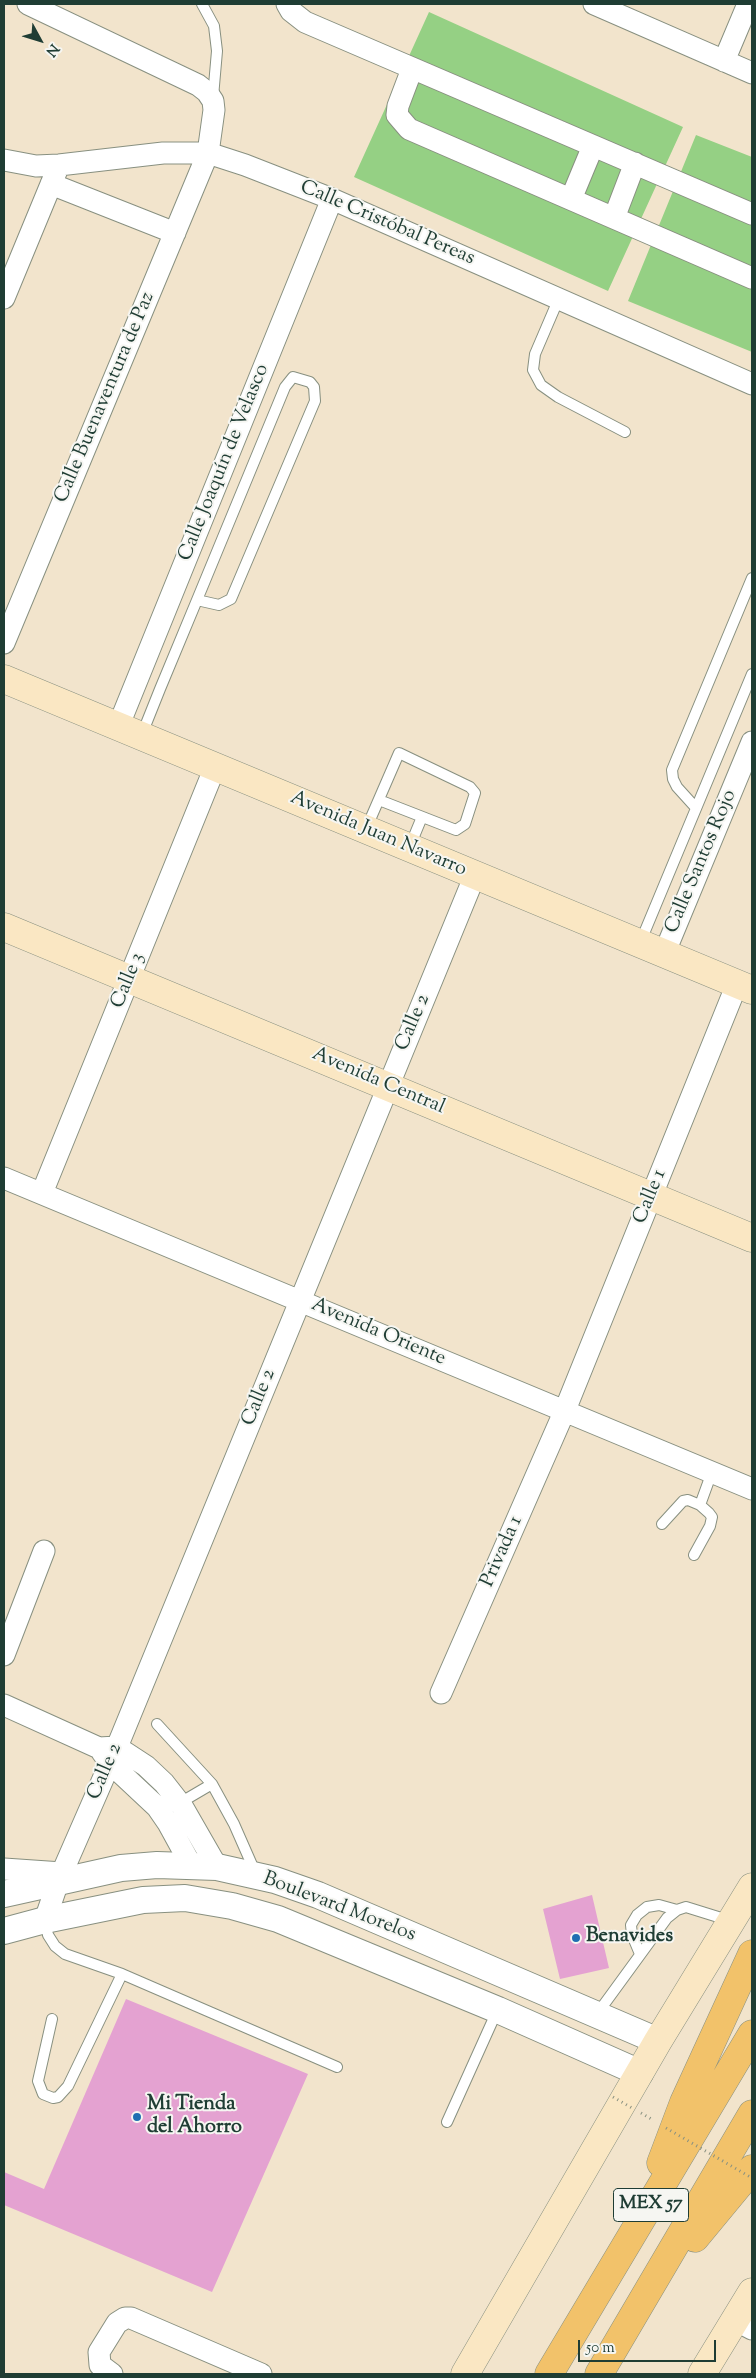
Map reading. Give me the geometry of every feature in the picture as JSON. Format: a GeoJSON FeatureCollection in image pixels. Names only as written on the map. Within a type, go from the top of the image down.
{"type":"FeatureCollection","features":[{"type":"Feature","properties":{"kind":"highway"},"geometry":{"type":"LineString","coordinates":[[637,2227],[684,2102],[752,1954]]}},
{"type":"Feature","properties":{"kind":"highway","name":"MEX 57"},"geometry":{"type":"LineString","coordinates":[[548,2374],[752,2034]]}},
{"type":"Feature","properties":{"kind":"highway","name":"MEX 57"},"geometry":{"type":"LineString","coordinates":[[599,2374],[645,2299],[752,2114]]}},
{"type":"Feature","properties":{"kind":"highway"},"geometry":{"type":"LineString","coordinates":[[645,2299],[752,2169]]}},
{"type":"Feature","properties":{"kind":"main road","name":"Avenida Juan Navarro"},"geometry":{"type":"LineString","coordinates":[[4,679],[744,987]]}},
{"type":"Feature","properties":{"kind":"main road","name":"Avenida Central"},"geometry":{"type":"LineString","coordinates":[[4,927],[752,1238]]}},
{"type":"Feature","properties":{"kind":"main road"},"geometry":{"type":"LineString","coordinates":[[465,2374],[658,2041],[752,1887]]}},
{"type":"Feature","properties":{"kind":"main road"},"geometry":{"type":"LineString","coordinates":[[702,2374],[743,2325],[752,2292]]}},
{"type":"Feature","properties":{"kind":"street"},"geometry":{"type":"LineString","coordinates":[[28,4],[198,86],[207,92],[213,101]]}},
{"type":"Feature","properties":{"kind":"street"},"geometry":{"type":"LineString","coordinates":[[287,4],[291,11],[304,22],[752,214]]}},
{"type":"Feature","properties":{"kind":"street"},"geometry":{"type":"LineString","coordinates":[[594,4],[616,8],[752,73]]}},
{"type":"Feature","properties":{"kind":"street"},"geometry":{"type":"LineString","coordinates":[[724,61],[748,4]]}},
{"type":"Feature","properties":{"kind":"street"},"geometry":{"type":"LineString","coordinates":[[412,69],[398,106],[397,115],[409,129],[752,278]]}},
{"type":"Feature","properties":{"kind":"street","name":"Calle Buenaventura de Paz"},"geometry":{"type":"LineString","coordinates":[[4,642],[208,153],[214,110],[213,101]]}},
{"type":"Feature","properties":{"kind":"street"},"geometry":{"type":"LineString","coordinates":[[571,199],[593,146]]}},
{"type":"Feature","properties":{"kind":"street","name":"Calle Cristóbal Pereas"},"geometry":{"type":"LineString","coordinates":[[55,174],[163,153],[208,153],[245,165],[332,199],[752,384]]}},
{"type":"Feature","properties":{"kind":"street","name":"Calle Cristóbal Pereas"},"geometry":{"type":"LineString","coordinates":[[4,160],[36,166],[55,174],[175,233]]}},
{"type":"Feature","properties":{"kind":"street"},"geometry":{"type":"LineString","coordinates":[[614,218],[635,164]]}},
{"type":"Feature","properties":{"kind":"street"},"geometry":{"type":"LineString","coordinates":[[4,298],[55,174]]}},
{"type":"Feature","properties":{"kind":"street","name":"Calle Joaquín de Velasco"},"geometry":{"type":"LineString","coordinates":[[129,732],[332,199]]}},
{"type":"Feature","properties":{"kind":"street","name":"Calle Santos Rojo"},"geometry":{"type":"LineString","coordinates":[[652,949],[752,742]]}},
{"type":"Feature","properties":{"kind":"street","name":"Calle 3"},"geometry":{"type":"LineString","coordinates":[[42,1194],[215,767]]}},
{"type":"Feature","properties":{"kind":"street","name":"Calle 2"},"geometry":{"type":"LineString","coordinates":[[45,1920],[109,1753],[300,1300],[475,875]]}},
{"type":"Feature","properties":{"kind":"street","name":"Calle 1"},"geometry":{"type":"LineString","coordinates":[[565,1410],[651,1196],[744,987]]}},
{"type":"Feature","properties":{"kind":"street","name":"Avenida Oriente"},"geometry":{"type":"LineString","coordinates":[[4,1178],[752,1489]]}},
{"type":"Feature","properties":{"kind":"street","name":"Privada 1"},"geometry":{"type":"LineString","coordinates":[[441,1693],[565,1410]]}},
{"type":"Feature","properties":{"kind":"street"},"geometry":{"type":"LineString","coordinates":[[4,1655],[44,1551]]}},
{"type":"Feature","properties":{"kind":"street"},"geometry":{"type":"LineString","coordinates":[[4,1705],[109,1753],[146,1766],[164,1783],[171,1809],[191,1864]]}},
{"type":"Feature","properties":{"kind":"street"},"geometry":{"type":"LineString","coordinates":[[171,1809],[217,1867]]}},
{"type":"Feature","properties":{"kind":"street","name":"Boulevard Morelos"},"geometry":{"type":"LineString","coordinates":[[4,1894],[60,1877],[121,1868],[191,1864],[217,1867],[257,1876],[318,1895],[658,2041]]}},
{"type":"Feature","properties":{"kind":"street"},"geometry":{"type":"LineString","coordinates":[[4,1869],[60,1877]]}},
{"type":"Feature","properties":{"kind":"street","name":"Boulevard Morelos"},"geometry":{"type":"LineString","coordinates":[[4,1931],[45,1920],[143,1900],[185,1898],[232,1906],[278,1919],[498,2010],[640,2073]]}},
{"type":"Feature","properties":{"kind":"street"},"geometry":{"type":"LineString","coordinates":[[112,2374],[100,2365],[99,2352],[117,2323],[125,2318],[131,2318],[261,2374]]}},
{"type":"Feature","properties":{"kind":"lane"},"geometry":{"type":"LineString","coordinates":[[202,4],[214,26],[217,51],[213,101]]}},
{"type":"Feature","properties":{"kind":"lane"},"geometry":{"type":"LineString","coordinates":[[559,298],[535,354],[533,370],[542,385],[558,397],[625,432]]}},
{"type":"Feature","properties":{"kind":"lane"},"geometry":{"type":"LineString","coordinates":[[129,732],[197,600],[285,387],[293,377],[310,382],[314,387],[315,401],[231,599],[219,605],[197,600]]}},
{"type":"Feature","properties":{"kind":"lane"},"geometry":{"type":"LineString","coordinates":[[696,808],[678,787],[673,779],[672,770],[752,578]]}},
{"type":"Feature","properties":{"kind":"lane"},"geometry":{"type":"LineString","coordinates":[[652,949],[696,808],[752,674]]}},
{"type":"Feature","properties":{"kind":"lane"},"geometry":{"type":"LineString","coordinates":[[366,830],[399,753],[442,772],[473,790],[475,797],[465,824],[456,830],[380,800]]}},
{"type":"Feature","properties":{"kind":"lane"},"geometry":{"type":"LineString","coordinates":[[409,848],[422,817]]}},
{"type":"Feature","properties":{"kind":"lane"},"geometry":{"type":"LineString","coordinates":[[700,1505],[712,1472]]}},
{"type":"Feature","properties":{"kind":"lane"},"geometry":{"type":"LineString","coordinates":[[662,1524],[683,1501],[688,1500],[700,1505],[709,1513],[711,1521],[694,1555]]}},
{"type":"Feature","properties":{"kind":"lane"},"geometry":{"type":"LineString","coordinates":[[157,1724],[212,1784],[234,1824],[257,1876]]}},
{"type":"Feature","properties":{"kind":"lane"},"geometry":{"type":"LineString","coordinates":[[171,1809],[212,1784]]}},
{"type":"Feature","properties":{"kind":"lane"},"geometry":{"type":"LineString","coordinates":[[640,1954],[632,1935],[631,1925],[637,1915],[647,1907],[659,1906],[676,1910]]}},
{"type":"Feature","properties":{"kind":"lane"},"geometry":{"type":"LineString","coordinates":[[597,2014],[667,1918],[676,1910],[686,1907],[732,1921]]}},
{"type":"Feature","properties":{"kind":"lane"},"geometry":{"type":"LineString","coordinates":[[45,1920],[48,1935],[54,1946],[65,1954],[122,1974],[337,2067]]}},
{"type":"Feature","properties":{"kind":"lane"},"geometry":{"type":"LineString","coordinates":[[52,2019],[38,2081],[43,2094],[53,2098],[58,2096],[68,2086],[122,1974]]}},
{"type":"Feature","properties":{"kind":"lane"},"geometry":{"type":"LineString","coordinates":[[447,2122],[498,2010]]}},
{"type":"Feature","properties":{"kind":"path"},"geometry":{"type":"LineString","coordinates":[[613,2097],[752,2178]]}},
{"type":"Feature","properties":{"kind":"green space"},"geometry":{"type":"Polygon","coordinates":[[[429,12],[683,127],[608,291],[354,177],[429,12]]]}},
{"type":"Feature","properties":{"kind":"green space"},"geometry":{"type":"Polygon","coordinates":[[[696,135],[752,157],[752,352],[628,301],[696,135]]]}},
{"type":"Feature","properties":{"kind":"building","name":"Benavides"},"geometry":{"type":"Polygon","coordinates":[[[592,1895],[609,1968],[560,1979],[543,1909],[592,1895]]]}},
{"type":"Feature","properties":{"kind":"building"},"geometry":{"type":"Polygon","coordinates":[[[126,1999],[308,2074],[212,2292],[4,2205],[4,2172],[44,2189],[126,1999]]]}},
{"type":"Feature","properties":{"kind":"place","name":"Benavides"},"geometry":{"type":"Point","coordinates":[576,1938]}},
{"type":"Feature","properties":{"kind":"place","name":"Mi Tienda del Ahorro"},"geometry":{"type":"Point","coordinates":[137,2117]}}]}
